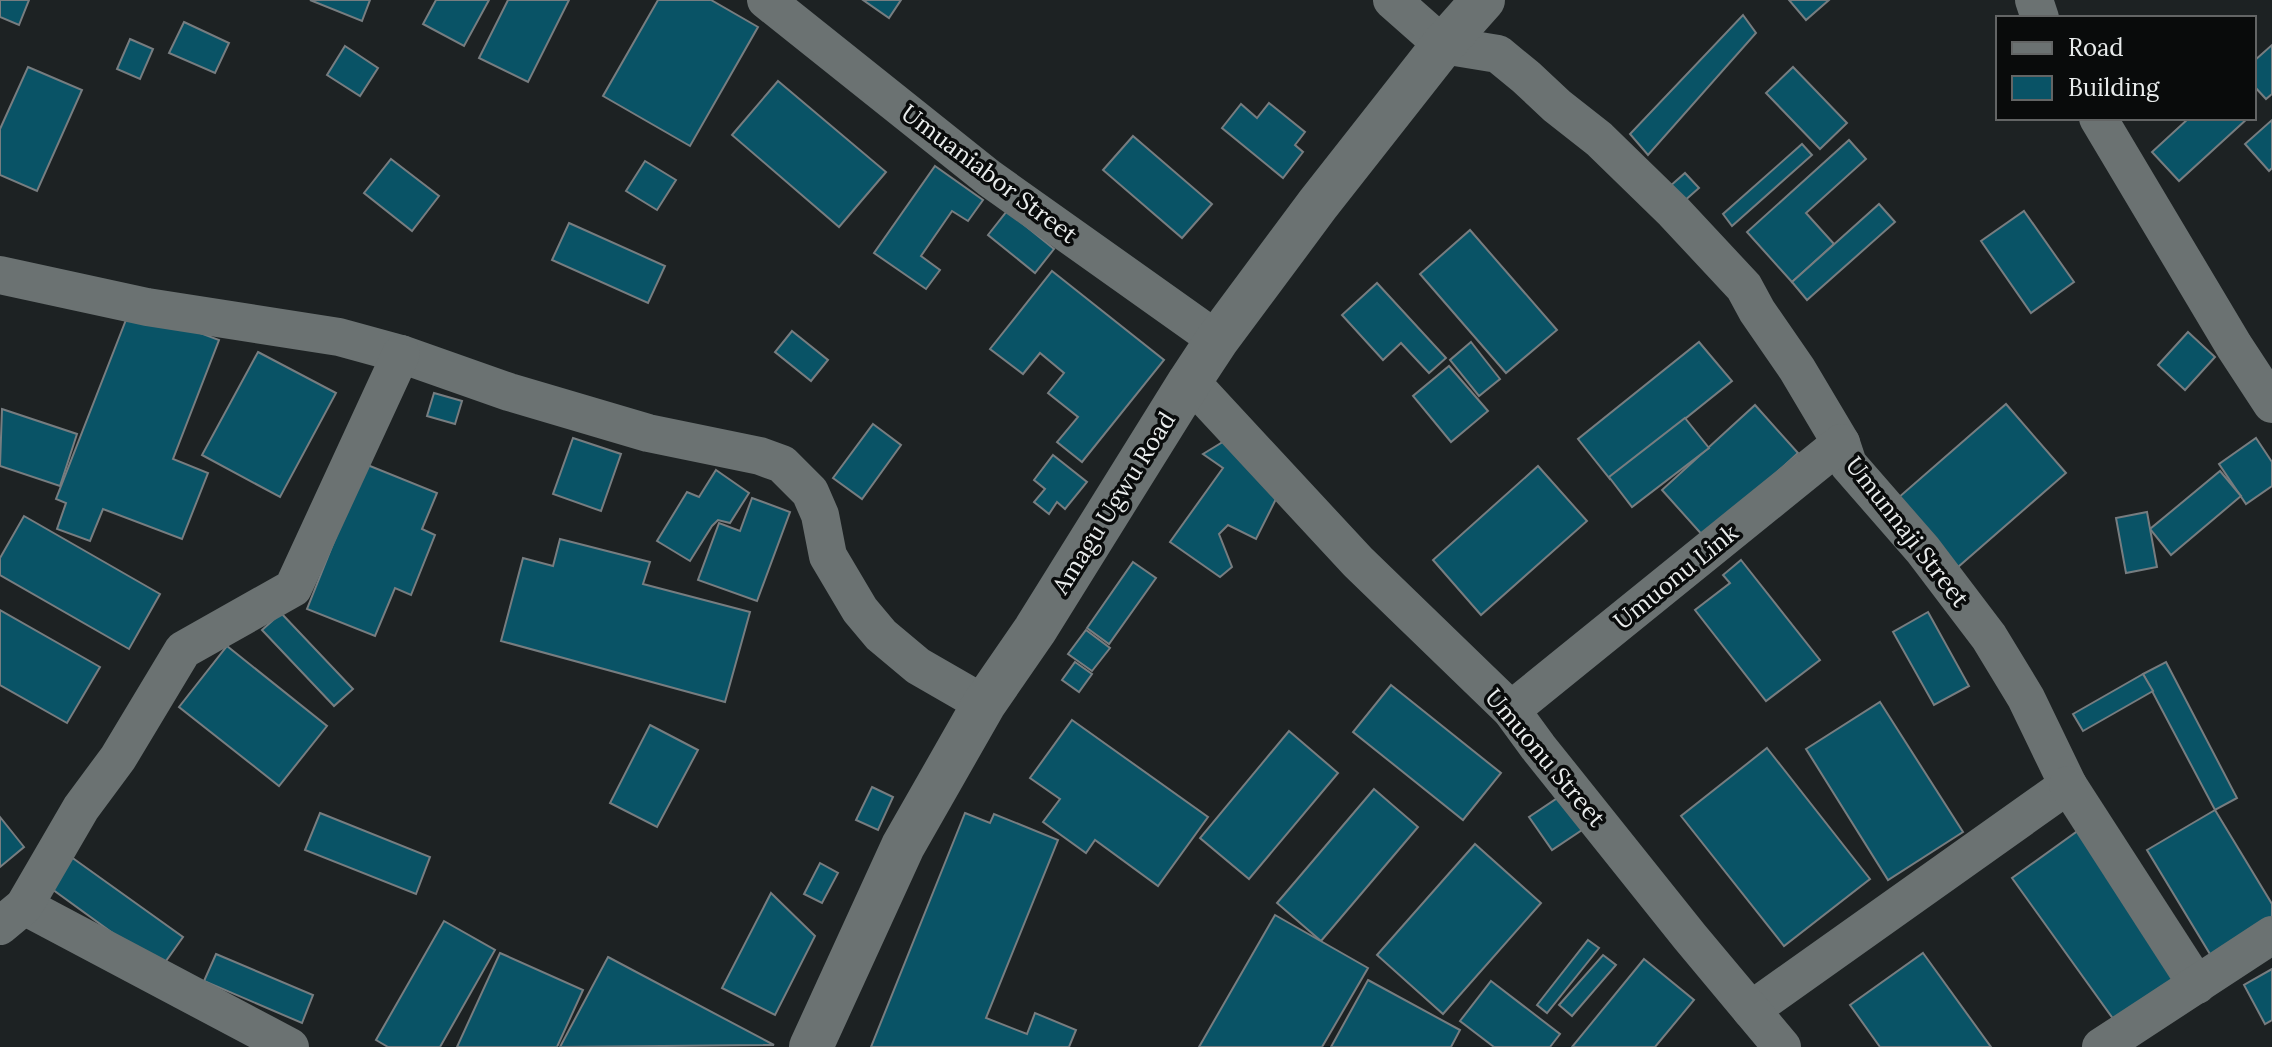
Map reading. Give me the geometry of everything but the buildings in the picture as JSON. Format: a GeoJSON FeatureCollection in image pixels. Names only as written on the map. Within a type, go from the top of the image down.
{"type":"FeatureCollection","features":[{"type":"Feature","properties":{"kind":"street","name":"Umuaniabor Street"},"geometry":{"type":"LineString","coordinates":[[766,0],[989,178],[1217,340]]}},
{"type":"Feature","properties":{"kind":"street"},"geometry":{"type":"LineString","coordinates":[[1392,0],[1443,45]]}},
{"type":"Feature","properties":{"kind":"street","name":"Amagu Ugwu Road"},"geometry":{"type":"LineString","coordinates":[[811,1047],[903,846],[984,704],[1035,630],[1190,381],[1318,204],[1443,45],[1483,0]]}},
{"type":"Feature","properties":{"kind":"street","name":"Umunnaji Street"},"geometry":{"type":"LineString","coordinates":[[1443,45],[1498,54],[1599,139],[1674,212],[1744,287],[1841,443],[1848,464],[1923,550],[1989,637],[2026,698],[2068,785],[2197,985]]}},
{"type":"Feature","properties":{"kind":"street"},"geometry":{"type":"LineString","coordinates":[[2099,120],[2272,404]]}},
{"type":"Feature","properties":{"kind":"street"},"geometry":{"type":"LineString","coordinates":[[0,275],[147,307],[339,337],[648,433],[760,456],[782,464],[810,492],[820,515],[828,556],[860,610],[881,635],[918,666],[984,704]]}},
{"type":"Feature","properties":{"kind":"street"},"geometry":{"type":"LineString","coordinates":[[290,1047],[12,916],[81,808],[118,758],[183,650],[293,588],[401,354]]}},
{"type":"Feature","properties":{"kind":"street","name":"Umuonu Street"},"geometry":{"type":"LineString","coordinates":[[1190,381],[1358,562],[1511,710],[1782,1047]]}},
{"type":"Feature","properties":{"kind":"street","name":"Umuonu Link"},"geometry":{"type":"LineString","coordinates":[[1511,710],[1841,443]]}},
{"type":"Feature","properties":{"kind":"street"},"geometry":{"type":"LineString","coordinates":[[1751,1010],[2068,785]]}},
{"type":"Feature","properties":{"kind":"street"},"geometry":{"type":"LineString","coordinates":[[2101,1047],[2272,935]]}}]}
